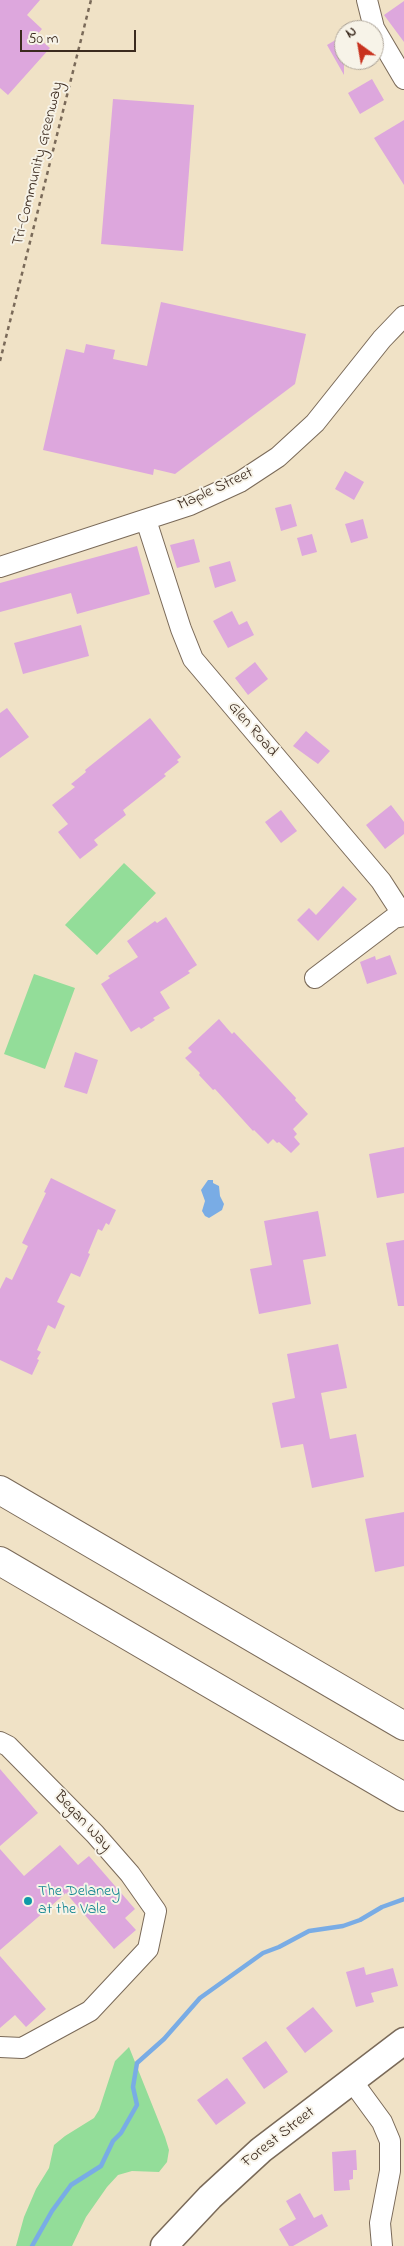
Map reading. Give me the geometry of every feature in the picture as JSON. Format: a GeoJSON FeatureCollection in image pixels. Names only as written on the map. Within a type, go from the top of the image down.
{"type":"FeatureCollection","features":[{"type":"Feature","properties":{"kind":"highway"},"geometry":{"type":"LineString","coordinates":[[0,1490],[404,1726]]}},
{"type":"Feature","properties":{"kind":"highway"},"geometry":{"type":"LineString","coordinates":[[0,1561],[404,1797]]}},
{"type":"Feature","properties":{"kind":"main road","name":"Forest Street"},"geometry":{"type":"LineString","coordinates":[[164,2246],[235,2173],[404,2041]]}},
{"type":"Feature","properties":{"kind":"street"},"geometry":{"type":"LineString","coordinates":[[367,0],[374,28],[404,79]]}},
{"type":"Feature","properties":{"kind":"street","name":"Maple Street"},"geometry":{"type":"LineString","coordinates":[[0,566],[190,505],[225,490],[261,469],[291,447],[325,412],[372,352],[404,316]]}},
{"type":"Feature","properties":{"kind":"street","name":"Glen Road"},"geometry":{"type":"LineString","coordinates":[[146,520],[181,629],[193,659],[381,880],[403,915]]}},
{"type":"Feature","properties":{"kind":"street"},"geometry":{"type":"LineString","coordinates":[[315,978],[394,918],[403,915]]}},
{"type":"Feature","properties":{"kind":"street","name":"Began Way"},"geometry":{"type":"LineString","coordinates":[[0,1742],[8,1746],[95,1834],[130,1874],[156,1910],[148,1949],[90,2011],[22,2048],[0,2047]]}},
{"type":"Feature","properties":{"kind":"street"},"geometry":{"type":"LineString","coordinates":[[352,2081],[382,2122],[390,2141],[390,2171],[380,2223],[382,2246]]}},
{"type":"Feature","properties":{"kind":"path","name":"Tri-Community Greenway"},"geometry":{"type":"LineString","coordinates":[[0,361],[91,0]]}},
{"type":"Feature","properties":{"kind":"green space"},"geometry":{"type":"Polygon","coordinates":[[[124,863],[156,893],[97,955],[65,925],[124,863]]]}},
{"type":"Feature","properties":{"kind":"green space"},"geometry":{"type":"Polygon","coordinates":[[[34,974],[75,988],[45,1069],[4,1054],[34,974]]]}},
{"type":"Feature","properties":{"kind":"green space"},"geometry":{"type":"Polygon","coordinates":[[[129,2047],[165,2137],[169,2150],[167,2162],[159,2172],[132,2171],[118,2175],[86,2217],[72,2246],[16,2246],[24,2217],[36,2189],[49,2168],[54,2145],[94,2118],[99,2110],[115,2061],[129,2047]]]}},
{"type":"Feature","properties":{"kind":"water"},"geometry":{"type":"Polygon","coordinates":[[[208,1180],[213,1180],[213,1183],[219,1186],[220,1196],[224,1204],[222,1210],[209,1218],[202,1211],[205,1201],[201,1190],[208,1180]]]}},
{"type":"Feature","properties":{"kind":"building"},"geometry":{"type":"Polygon","coordinates":[[[0,0],[40,0],[27,15],[42,29],[36,36],[50,48],[8,95],[0,88],[0,0]]]}},
{"type":"Feature","properties":{"kind":"building"},"geometry":{"type":"Polygon","coordinates":[[[404,1],[404,42],[384,15],[404,1]]]}},
{"type":"Feature","properties":{"kind":"building"},"geometry":{"type":"Polygon","coordinates":[[[334,41],[334,57],[327,45],[334,41]]]}},
{"type":"Feature","properties":{"kind":"building"},"geometry":{"type":"Polygon","coordinates":[[[372,79],[384,100],[360,114],[348,93],[372,79]]]}},
{"type":"Feature","properties":{"kind":"building"},"geometry":{"type":"Polygon","coordinates":[[[113,99],[194,105],[183,251],[101,244],[113,99]]]}},
{"type":"Feature","properties":{"kind":"building"},"geometry":{"type":"Polygon","coordinates":[[[404,120],[404,185],[374,138],[404,120]]]}},
{"type":"Feature","properties":{"kind":"building"},"geometry":{"type":"Polygon","coordinates":[[[161,302],[306,334],[295,384],[175,474],[154,469],[153,475],[43,450],[66,349],[84,353],[86,344],[115,350],[113,359],[147,366],[161,302]]]}},
{"type":"Feature","properties":{"kind":"building"},"geometry":{"type":"Polygon","coordinates":[[[345,471],[364,482],[354,500],[335,489],[345,471]]]}},
{"type":"Feature","properties":{"kind":"building"},"geometry":{"type":"Polygon","coordinates":[[[291,504],[297,526],[281,531],[275,508],[291,504]]]}},
{"type":"Feature","properties":{"kind":"building"},"geometry":{"type":"Polygon","coordinates":[[[363,519],[368,538],[351,543],[345,524],[363,519]]]}},
{"type":"Feature","properties":{"kind":"building"},"geometry":{"type":"Polygon","coordinates":[[[312,534],[317,552],[302,556],[297,538],[312,534]]]}},
{"type":"Feature","properties":{"kind":"building"},"geometry":{"type":"Polygon","coordinates":[[[194,539],[200,562],[177,568],[170,545],[194,539]]]}},
{"type":"Feature","properties":{"kind":"building"},"geometry":{"type":"Polygon","coordinates":[[[137,546],[150,594],[77,614],[71,593],[0,612],[0,583],[137,546]]]}},
{"type":"Feature","properties":{"kind":"building"},"geometry":{"type":"Polygon","coordinates":[[[230,561],[236,581],[215,588],[209,567],[230,561]]]}},
{"type":"Feature","properties":{"kind":"building"},"geometry":{"type":"Polygon","coordinates":[[[232,611],[239,625],[247,621],[254,635],[228,648],[213,621],[232,611]]]}},
{"type":"Feature","properties":{"kind":"building"},"geometry":{"type":"Polygon","coordinates":[[[81,625],[89,656],[23,674],[14,643],[81,625]]]}},
{"type":"Feature","properties":{"kind":"building"},"geometry":{"type":"Polygon","coordinates":[[[255,662],[268,679],[248,695],[235,678],[255,662]]]}},
{"type":"Feature","properties":{"kind":"building"},"geometry":{"type":"Polygon","coordinates":[[[7,708],[29,737],[0,758],[0,713],[7,708]]]}},
{"type":"Feature","properties":{"kind":"building"},"geometry":{"type":"Polygon","coordinates":[[[150,718],[181,757],[177,760],[179,762],[164,774],[166,776],[123,810],[126,815],[94,840],[98,845],[80,859],[58,832],[68,824],[52,805],[75,787],[71,784],[86,772],[85,770],[150,718]]]}},
{"type":"Feature","properties":{"kind":"building"},"geometry":{"type":"Polygon","coordinates":[[[306,731],[330,751],[318,764],[293,746],[306,731]]]}},
{"type":"Feature","properties":{"kind":"building"},"geometry":{"type":"Polygon","coordinates":[[[391,805],[404,822],[404,834],[385,849],[366,825],[391,805]]]}},
{"type":"Feature","properties":{"kind":"building"},"geometry":{"type":"Polygon","coordinates":[[[281,810],[297,831],[281,843],[265,822],[281,810]]]}},
{"type":"Feature","properties":{"kind":"building"},"geometry":{"type":"Polygon","coordinates":[[[343,886],[357,899],[318,941],[297,920],[309,908],[316,915],[343,886]]]}},
{"type":"Feature","properties":{"kind":"building"},"geometry":{"type":"Polygon","coordinates":[[[166,917],[197,965],[188,971],[190,973],[160,992],[170,1008],[153,1018],[155,1020],[141,1029],[139,1027],[131,1032],[101,984],[110,978],[108,976],[138,957],[127,941],[155,921],[157,923],[166,917]]]}},
{"type":"Feature","properties":{"kind":"building"},"geometry":{"type":"Polygon","coordinates":[[[390,955],[397,974],[367,984],[360,962],[375,956],[376,960],[390,955]]]}},
{"type":"Feature","properties":{"kind":"building"},"geometry":{"type":"Polygon","coordinates":[[[219,1019],[269,1069],[308,1114],[293,1129],[297,1134],[294,1137],[300,1144],[291,1153],[273,1139],[268,1144],[253,1131],[185,1058],[192,1052],[188,1048],[219,1019]]]}},
{"type":"Feature","properties":{"kind":"building"},"geometry":{"type":"Polygon","coordinates":[[[75,1052],[98,1060],[87,1094],[64,1087],[75,1052]]]}},
{"type":"Feature","properties":{"kind":"building"},"geometry":{"type":"Polygon","coordinates":[[[404,1147],[404,1193],[377,1198],[369,1154],[404,1147]]]}},
{"type":"Feature","properties":{"kind":"building"},"geometry":{"type":"Polygon","coordinates":[[[51,1178],[116,1210],[109,1225],[106,1223],[102,1231],[98,1229],[80,1277],[71,1273],[57,1302],[65,1306],[55,1329],[48,1325],[37,1350],[41,1352],[32,1375],[0,1360],[0,1289],[6,1277],[12,1280],[28,1246],[22,1243],[46,1193],[44,1192],[51,1178]]]}},
{"type":"Feature","properties":{"kind":"building"},"geometry":{"type":"Polygon","coordinates":[[[318,1211],[326,1256],[303,1260],[311,1304],[259,1314],[250,1269],[272,1265],[264,1221],[318,1211]]]}},
{"type":"Feature","properties":{"kind":"building"},"geometry":{"type":"Polygon","coordinates":[[[404,1240],[404,1306],[398,1306],[386,1243],[404,1240]]]}},
{"type":"Feature","properties":{"kind":"building"},"geometry":{"type":"Polygon","coordinates":[[[338,1344],[347,1388],[321,1393],[330,1439],[356,1434],[364,1477],[312,1488],[303,1444],[281,1448],[272,1403],[295,1398],[287,1354],[338,1344]]]}},
{"type":"Feature","properties":{"kind":"building"},"geometry":{"type":"Polygon","coordinates":[[[404,1512],[404,1566],[375,1572],[365,1519],[404,1512]]]}},
{"type":"Feature","properties":{"kind":"building"},"geometry":{"type":"Polygon","coordinates":[[[0,1769],[38,1813],[0,1846],[0,1769]]]}},
{"type":"Feature","properties":{"kind":"building","name":"The Delaney at the Vale"},"geometry":{"type":"Polygon","coordinates":[[[60,1845],[78,1865],[89,1856],[135,1909],[125,1918],[136,1930],[114,1949],[66,1893],[0,1950],[0,1849],[24,1876],[60,1845]]]}},
{"type":"Feature","properties":{"kind":"building"},"geometry":{"type":"Polygon","coordinates":[[[0,1956],[46,2009],[26,2027],[15,2015],[0,2028],[0,1956]]]}},
{"type":"Feature","properties":{"kind":"building"},"geometry":{"type":"Polygon","coordinates":[[[364,1967],[366,1975],[393,1968],[398,1986],[371,1993],[374,2002],[356,2007],[346,1972],[364,1967]]]}},
{"type":"Feature","properties":{"kind":"building"},"geometry":{"type":"Polygon","coordinates":[[[313,2007],[333,2031],[305,2053],[286,2028],[313,2007]]]}},
{"type":"Feature","properties":{"kind":"building"},"geometry":{"type":"Polygon","coordinates":[[[266,2041],[288,2072],[264,2089],[242,2058],[266,2041]]]}},
{"type":"Feature","properties":{"kind":"building"},"geometry":{"type":"Polygon","coordinates":[[[227,2078],[246,2103],[216,2125],[197,2100],[227,2078]]]}},
{"type":"Feature","properties":{"kind":"building"},"geometry":{"type":"Polygon","coordinates":[[[356,2150],[357,2170],[353,2170],[353,2179],[349,2180],[350,2190],[334,2191],[332,2152],[356,2150]]]}},
{"type":"Feature","properties":{"kind":"building"},"geometry":{"type":"Polygon","coordinates":[[[300,2193],[314,2218],[322,2214],[328,2226],[293,2246],[289,2246],[279,2229],[296,2219],[286,2201],[300,2193]]]}},
{"type":"Feature","properties":{"kind":"waterway"},"geometry":{"type":"LineString","coordinates":[[32,2246],[52,2211],[71,2185],[101,2166],[113,2141],[121,2133],[137,2105],[133,2087],[137,2063],[164,2039],[200,1998],[263,1953],[309,1931],[343,1926],[360,1920],[382,1907],[404,1899]]}},
{"type":"Feature","properties":{"kind":"place","name":"The Delaney at the Vale"},"geometry":{"type":"Point","coordinates":[28,1901]}}]}
